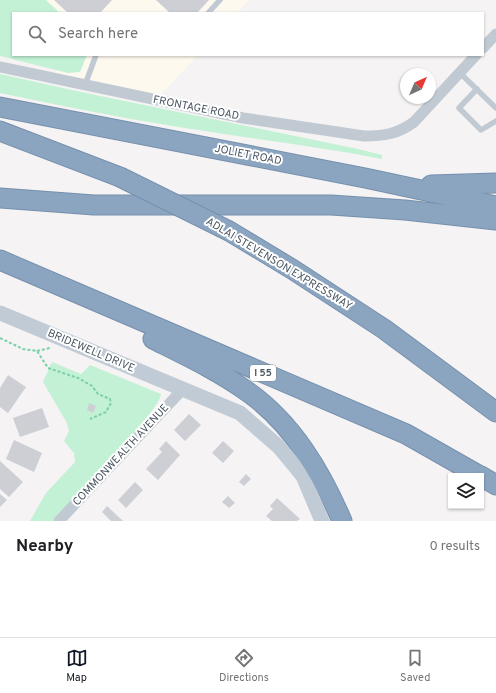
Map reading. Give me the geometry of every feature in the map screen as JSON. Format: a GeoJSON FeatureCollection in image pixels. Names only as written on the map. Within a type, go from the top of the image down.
{"type":"FeatureCollection","features":[{"type":"Feature","properties":{"kind":"highway","name":"JOLIET ROAD"},"geometry":{"type":"LineString","coordinates":[[0,107],[406,186],[496,206]]}},
{"type":"Feature","properties":{"kind":"highway","name":"ADLAI STEVENSON EXPRESSWAY"},"geometry":{"type":"LineString","coordinates":[[0,131],[120,177],[229,231],[292,269],[384,329],[496,412]]}},
{"type":"Feature","properties":{"kind":"highway"},"geometry":{"type":"LineString","coordinates":[[406,186],[496,183]]}},
{"type":"Feature","properties":{"kind":"highway"},"geometry":{"type":"LineString","coordinates":[[0,198],[94,205],[331,205],[405,210],[496,220]]}},
{"type":"Feature","properties":{"kind":"highway","name":"I 55"},"geometry":{"type":"LineString","coordinates":[[0,260],[406,434],[476,473]]}},
{"type":"Feature","properties":{"kind":"highway"},"geometry":{"type":"LineString","coordinates":[[41,278],[75,300],[198,362],[250,393],[295,438],[314,464],[329,490],[342,521]]}},
{"type":"Feature","properties":{"kind":"highway","name":"I 55"},"geometry":{"type":"LineString","coordinates":[[484,478],[496,485]]}},
{"type":"Feature","properties":{"kind":"street"},"geometry":{"type":"LineString","coordinates":[[484,47],[496,34]]}},
{"type":"Feature","properties":{"kind":"street"},"geometry":{"type":"LineString","coordinates":[[460,73],[475,56]]}},
{"type":"Feature","properties":{"kind":"street","name":"FRONTAGE ROAD"},"geometry":{"type":"LineString","coordinates":[[0,66],[85,86],[251,119],[364,136],[394,134],[414,122],[460,73]]}},
{"type":"Feature","properties":{"kind":"street","name":"BRIDEWELL DRIVE"},"geometry":{"type":"LineString","coordinates":[[0,313],[240,413],[280,446],[303,476],[322,521]]}},
{"type":"Feature","properties":{"kind":"street","name":"COMMONWEALTH AVENUE"},"geometry":{"type":"LineString","coordinates":[[59,521],[183,388]]}},
{"type":"Feature","properties":{"kind":"lane"},"geometry":{"type":"LineString","coordinates":[[209,12],[220,0]]}},
{"type":"Feature","properties":{"kind":"lane"},"geometry":{"type":"LineString","coordinates":[[85,86],[96,56]]}},
{"type":"Feature","properties":{"kind":"lane"},"geometry":{"type":"LineString","coordinates":[[460,73],[496,108]]}},
{"type":"Feature","properties":{"kind":"lane"},"geometry":{"type":"LineString","coordinates":[[476,89],[459,108],[481,130],[496,121]]}},
{"type":"Feature","properties":{"kind":"path"},"geometry":{"type":"LineString","coordinates":[[0,338],[23,349],[37,351],[48,368],[78,378],[92,386],[98,394],[110,399],[111,403],[106,412],[90,419]]}},
{"type":"Feature","properties":{"kind":"shaded area"},"geometry":{"type":"Polygon","coordinates":[[[32,0],[249,0],[238,12],[45,12],[32,0]]]}},
{"type":"Feature","properties":{"kind":"shaded area"},"geometry":{"type":"Polygon","coordinates":[[[71,56],[197,56],[160,96],[53,74],[71,56]]]}},
{"type":"Feature","properties":{"kind":"green space"},"geometry":{"type":"Polygon","coordinates":[[[0,0],[46,0],[59,12],[12,12],[12,56],[87,56],[80,72],[68,73],[0,56],[0,0]]]}},
{"type":"Feature","properties":{"kind":"green space"},"geometry":{"type":"Polygon","coordinates":[[[0,74],[358,149],[382,155],[382,159],[92,112],[0,93],[0,74]]]}},
{"type":"Feature","properties":{"kind":"green space"},"geometry":{"type":"Polygon","coordinates":[[[52,362],[81,374],[90,365],[161,394],[157,403],[131,436],[53,521],[30,521],[46,493],[75,462],[74,453],[64,441],[69,431],[67,423],[43,382],[52,362]]]}},
{"type":"Feature","properties":{"kind":"building"},"geometry":{"type":"Polygon","coordinates":[[[54,0],[112,0],[101,12],[67,12],[54,0]]]}},
{"type":"Feature","properties":{"kind":"building"},"geometry":{"type":"Polygon","coordinates":[[[156,0],[209,0],[198,12],[169,12],[156,0]]]}},
{"type":"Feature","properties":{"kind":"building"},"geometry":{"type":"Polygon","coordinates":[[[8,375],[26,387],[8,413],[0,407],[0,388],[8,375]]]}},
{"type":"Feature","properties":{"kind":"building"},"geometry":{"type":"Polygon","coordinates":[[[89,403],[96,406],[93,413],[87,410],[89,403]]]}},
{"type":"Feature","properties":{"kind":"building"},"geometry":{"type":"Polygon","coordinates":[[[42,408],[49,427],[20,437],[13,418],[42,408]]]}},
{"type":"Feature","properties":{"kind":"building"},"geometry":{"type":"Polygon","coordinates":[[[189,414],[201,425],[185,441],[174,430],[189,414]]]}},
{"type":"Feature","properties":{"kind":"building"},"geometry":{"type":"Polygon","coordinates":[[[14,440],[42,453],[34,472],[6,459],[14,440]]]}},
{"type":"Feature","properties":{"kind":"building"},"geometry":{"type":"Polygon","coordinates":[[[166,441],[180,455],[158,480],[146,469],[162,452],[159,449],[166,441]]]}},
{"type":"Feature","properties":{"kind":"building"},"geometry":{"type":"Polygon","coordinates":[[[223,441],[234,451],[223,463],[212,453],[223,441]]]}},
{"type":"Feature","properties":{"kind":"building"},"geometry":{"type":"Polygon","coordinates":[[[0,461],[23,482],[9,497],[0,489],[0,461]]]}},
{"type":"Feature","properties":{"kind":"building"},"geometry":{"type":"Polygon","coordinates":[[[246,474],[251,479],[244,486],[239,482],[246,474]]]}},
{"type":"Feature","properties":{"kind":"building"},"geometry":{"type":"Polygon","coordinates":[[[135,482],[143,490],[126,508],[118,500],[135,482]]]}},
{"type":"Feature","properties":{"kind":"building"},"geometry":{"type":"Polygon","coordinates":[[[0,494],[7,500],[0,507],[0,494]]]}},
{"type":"Feature","properties":{"kind":"building"},"geometry":{"type":"Polygon","coordinates":[[[228,496],[235,503],[229,508],[222,502],[228,496]]]}},
{"type":"Feature","properties":{"kind":"building"},"geometry":{"type":"Polygon","coordinates":[[[277,498],[300,519],[297,521],[272,521],[266,516],[273,509],[270,506],[277,498]]]}},
{"type":"Feature","properties":{"kind":"building"},"geometry":{"type":"Polygon","coordinates":[[[107,506],[123,521],[111,521],[102,512],[107,506]]]}}]}
